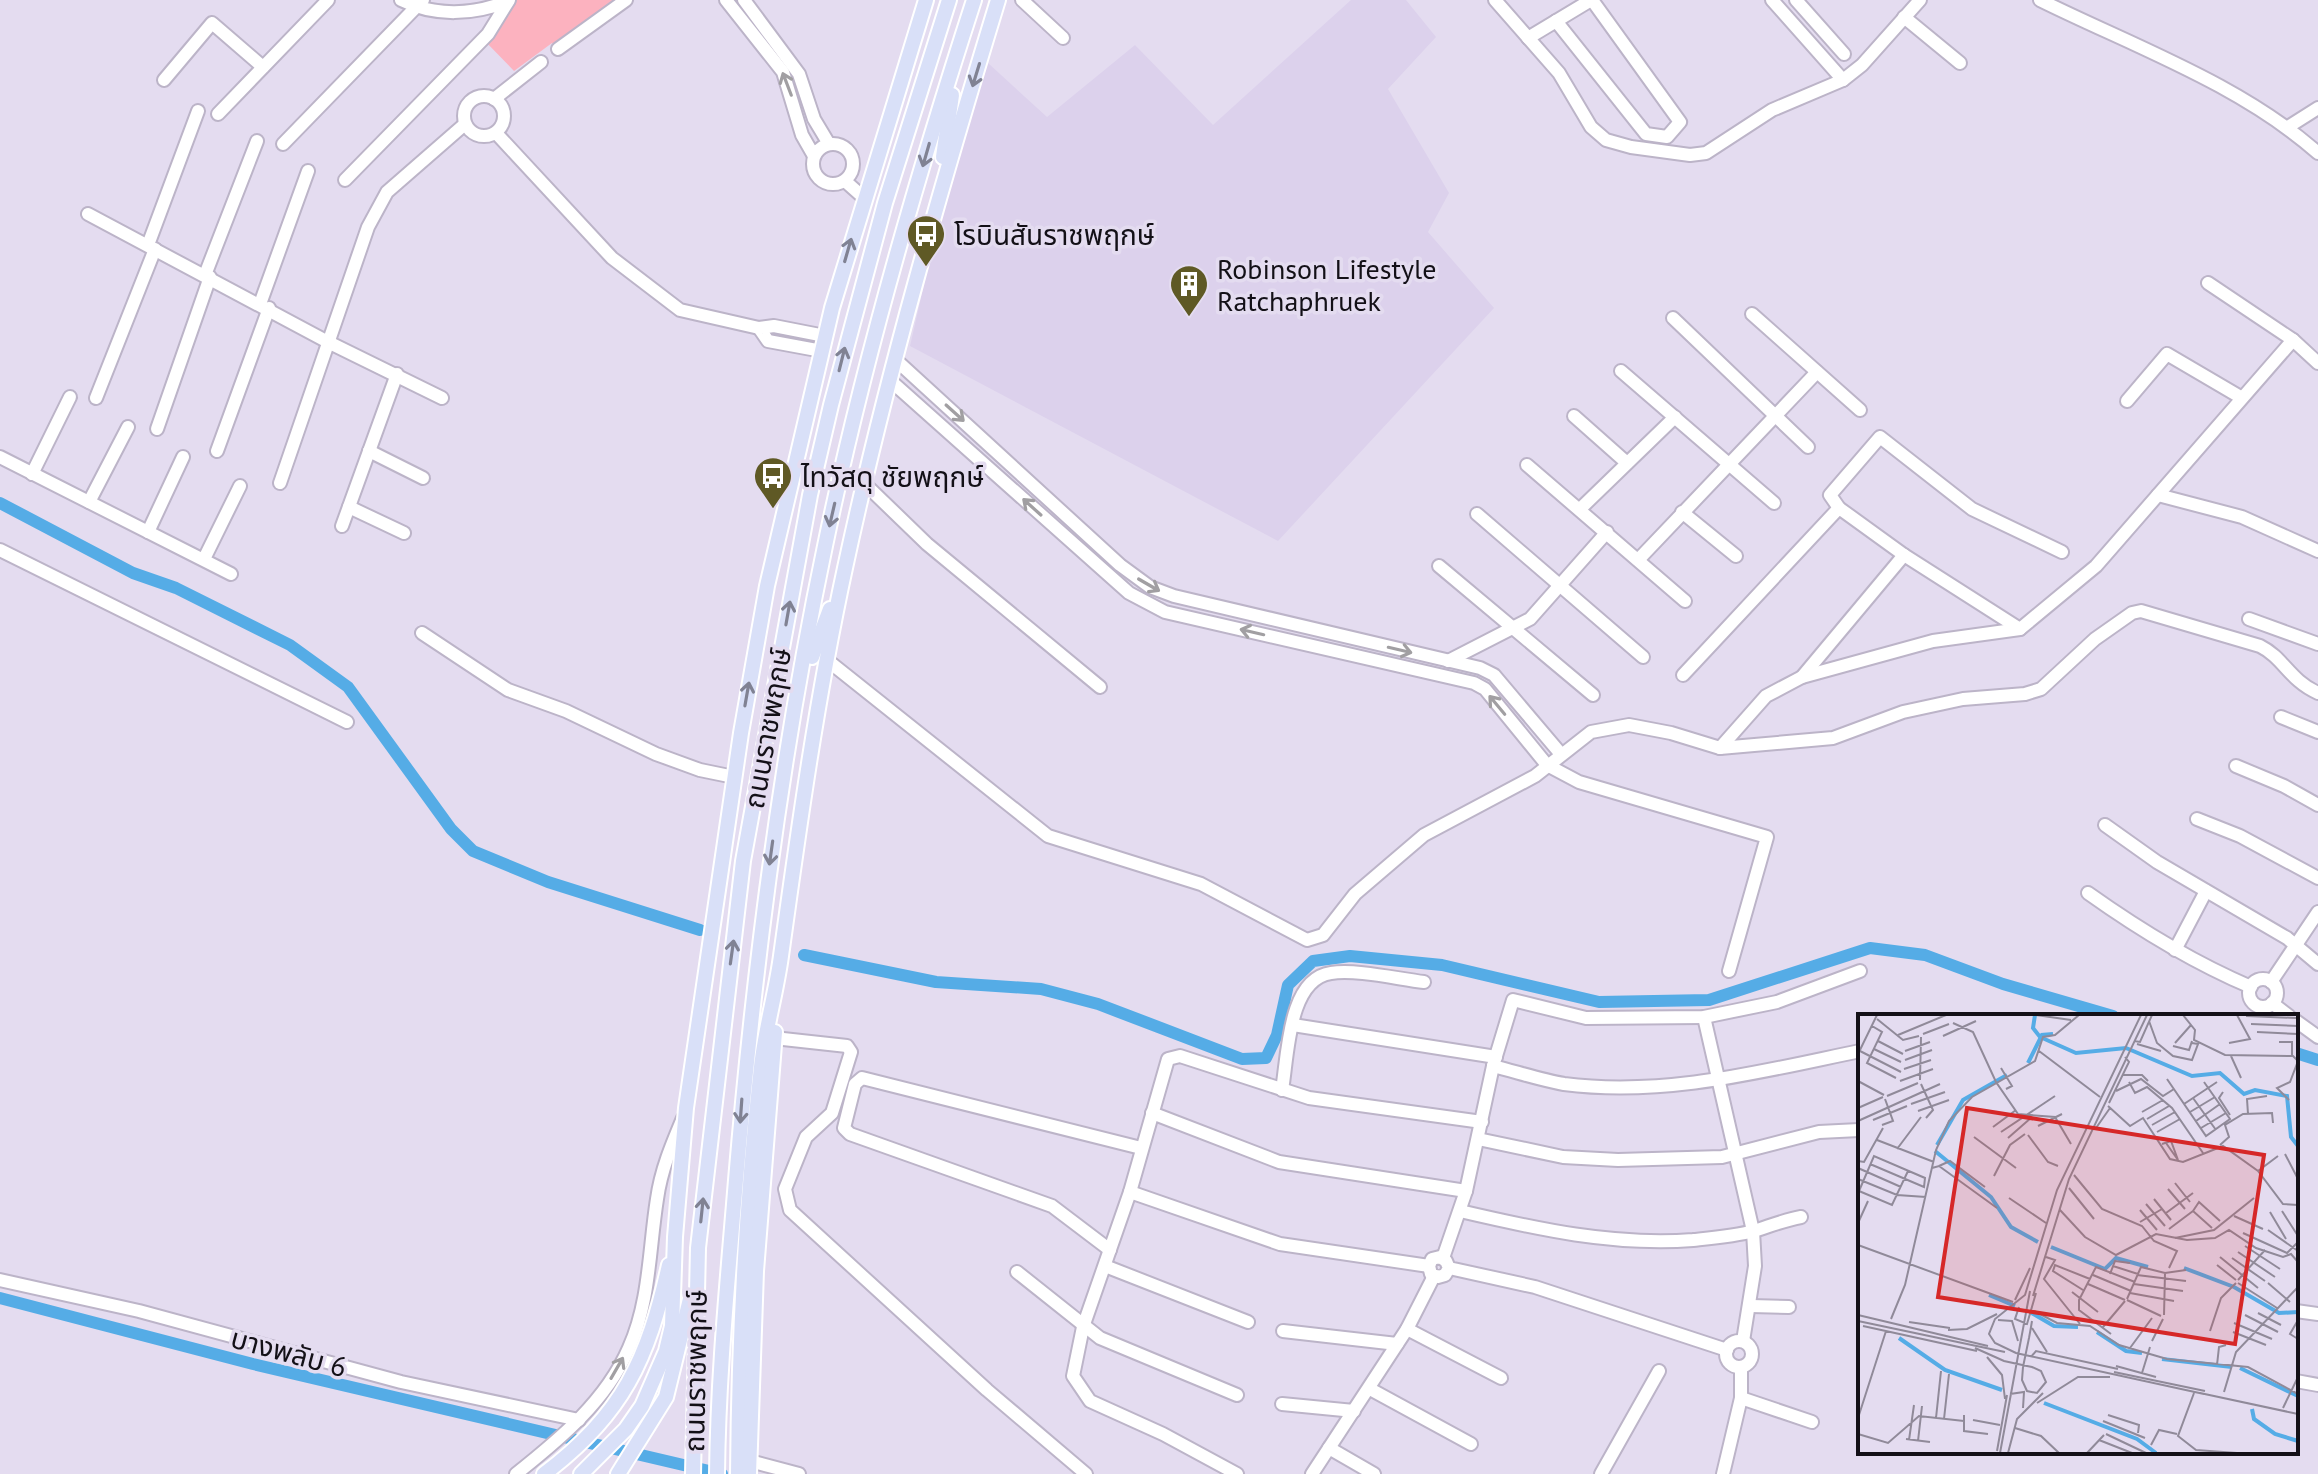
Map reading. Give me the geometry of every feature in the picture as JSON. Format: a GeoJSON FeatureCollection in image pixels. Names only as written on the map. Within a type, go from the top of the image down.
{"type":"FeatureCollection","features":[{"type":"Feature","properties":{"kind":"main road","name":"ถนนราชพฤกษ์"},"geometry":{"type":"LineString","coordinates":[[730,827],[734,777],[782,513],[863,197],[926,0]]}},
{"type":"Feature","properties":{"kind":"main road","name":"ถนนราชพฤกษ์"},"geometry":{"type":"LineString","coordinates":[[693,1474],[698,1248],[743,861],[813,480],[854,311],[949,0]]}},
{"type":"Feature","properties":{"kind":"main road","name":"ถนนราชพฤกษ์"},"geometry":{"type":"LineString","coordinates":[[717,1474],[726,1300],[754,968],[779,799],[825,547],[856,414],[974,0]]}},
{"type":"Feature","properties":{"kind":"main road"},"geometry":{"type":"LineString","coordinates":[[738,1474],[742,1292],[762,1062],[780,960],[809,754],[845,567],[938,192],[998,0]]}},
{"type":"Feature","properties":{"kind":"main road"},"geometry":{"type":"LineString","coordinates":[[938,192],[959,47]]}},
{"type":"Feature","properties":{"kind":"main road"},"geometry":{"type":"LineString","coordinates":[[799,693],[845,567]]}},
{"type":"Feature","properties":{"kind":"main road"},"geometry":{"type":"LineString","coordinates":[[730,827],[739,909]]}},
{"type":"Feature","properties":{"kind":"main road"},"geometry":{"type":"LineString","coordinates":[[586,1470],[626,1429],[642,1406],[666,1351],[675,1287],[675,1237],[686,1108],[721,859],[730,827]]}},
{"type":"Feature","properties":{"kind":"main road"},"geometry":{"type":"LineString","coordinates":[[750,1468],[755,1294],[780,960]]}},
{"type":"Feature","properties":{"kind":"main road"},"geometry":{"type":"LineString","coordinates":[[544,1474],[577,1450],[613,1410],[645,1354],[658,1318],[675,1237]]}},
{"type":"Feature","properties":{"kind":"main road"},"geometry":{"type":"LineString","coordinates":[[618,1474],[659,1412],[672,1382],[687,1324],[698,1248]]}},
{"type":"Feature","properties":{"kind":"street"},"geometry":{"type":"LineString","coordinates":[[218,114],[328,0]]}},
{"type":"Feature","properties":{"kind":"street"},"geometry":{"type":"LineString","coordinates":[[401,0],[450,12],[484,11],[509,0]]}},
{"type":"Feature","properties":{"kind":"street"},"geometry":{"type":"LineString","coordinates":[[345,180],[488,34],[509,0]]}},
{"type":"Feature","properties":{"kind":"street"},"geometry":{"type":"LineString","coordinates":[[558,49],[626,0]]}},
{"type":"Feature","properties":{"kind":"street"},"geometry":{"type":"LineString","coordinates":[[726,0],[783,72],[802,135],[814,156],[813,169],[820,180],[832,184],[845,181],[853,170],[852,156],[843,146],[829,144],[814,156]]}},
{"type":"Feature","properties":{"kind":"street"},"geometry":{"type":"LineString","coordinates":[[744,0],[799,74],[814,119],[829,144]]}},
{"type":"Feature","properties":{"kind":"street"},"geometry":{"type":"LineString","coordinates":[[1009,0],[1021,0],[1063,38]]}},
{"type":"Feature","properties":{"kind":"street"},"geometry":{"type":"LineString","coordinates":[[1495,0],[1575,95],[1591,127],[1606,140],[1631,147],[1690,155],[1706,153],[1772,110],[1843,80],[1862,65],[1920,0]]}},
{"type":"Feature","properties":{"kind":"street"},"geometry":{"type":"LineString","coordinates":[[1528,38],[1556,21],[1591,0],[1680,122],[1667,137],[1646,134],[1556,21]]}},
{"type":"Feature","properties":{"kind":"street"},"geometry":{"type":"LineString","coordinates":[[1772,0],[1843,80]]}},
{"type":"Feature","properties":{"kind":"street"},"geometry":{"type":"LineString","coordinates":[[1796,0],[1844,54]]}},
{"type":"Feature","properties":{"kind":"street"},"geometry":{"type":"LineString","coordinates":[[2040,0],[2207,82],[2288,127],[2318,153]]}},
{"type":"Feature","properties":{"kind":"street"},"geometry":{"type":"LineString","coordinates":[[283,144],[420,4]]}},
{"type":"Feature","properties":{"kind":"street"},"geometry":{"type":"LineString","coordinates":[[1904,17],[1960,63]]}},
{"type":"Feature","properties":{"kind":"street"},"geometry":{"type":"LineString","coordinates":[[164,80],[212,23],[263,67]]}},
{"type":"Feature","properties":{"kind":"street"},"geometry":{"type":"LineString","coordinates":[[280,483],[368,227],[387,192],[465,124],[465,110],[473,99],[494,99],[541,62]]}},
{"type":"Feature","properties":{"kind":"street"},"geometry":{"type":"LineString","coordinates":[[465,124],[481,136],[496,133],[503,125],[504,112],[494,99]]}},
{"type":"Feature","properties":{"kind":"street"},"geometry":{"type":"LineString","coordinates":[[2288,127],[2318,108]]}},
{"type":"Feature","properties":{"kind":"street"},"geometry":{"type":"LineString","coordinates":[[96,398],[198,111]]}},
{"type":"Feature","properties":{"kind":"street"},"geometry":{"type":"LineString","coordinates":[[496,133],[612,258],[680,310],[759,328],[768,341],[823,344]]}},
{"type":"Feature","properties":{"kind":"street"},"geometry":{"type":"LineString","coordinates":[[157,429],[207,276],[257,141]]}},
{"type":"Feature","properties":{"kind":"street"},"geometry":{"type":"LineString","coordinates":[[217,451],[308,171]]}},
{"type":"Feature","properties":{"kind":"street"},"geometry":{"type":"LineString","coordinates":[[845,181],[863,197]]}},
{"type":"Feature","properties":{"kind":"street"},"geometry":{"type":"LineString","coordinates":[[88,214],[328,342],[442,398]]}},
{"type":"Feature","properties":{"kind":"street"},"geometry":{"type":"LineString","coordinates":[[2208,283],[2293,340],[2318,363]]}},
{"type":"Feature","properties":{"kind":"street"},"geometry":{"type":"LineString","coordinates":[[1752,314],[1860,410]]}},
{"type":"Feature","properties":{"kind":"street"},"geometry":{"type":"LineString","coordinates":[[1673,318],[1808,447]]}},
{"type":"Feature","properties":{"kind":"street"},"geometry":{"type":"LineString","coordinates":[[1720,748],[1766,696],[1802,677],[1933,641],[2020,629],[2096,566],[2293,340]]}},
{"type":"Feature","properties":{"kind":"street"},"geometry":{"type":"LineString","coordinates":[[2127,401],[2167,354],[2242,398]]}},
{"type":"Feature","properties":{"kind":"street"},"geometry":{"type":"LineString","coordinates":[[897,361],[1120,565],[1150,587],[1186,600],[1448,661],[1494,675],[1560,753]]}},
{"type":"Feature","properties":{"kind":"street"},"geometry":{"type":"LineString","coordinates":[[1621,371],[1774,503]]}},
{"type":"Feature","properties":{"kind":"street"},"geometry":{"type":"LineString","coordinates":[[1638,560],[1817,372]]}},
{"type":"Feature","properties":{"kind":"street"},"geometry":{"type":"LineString","coordinates":[[342,526],[397,374]]}},
{"type":"Feature","properties":{"kind":"street"},"geometry":{"type":"LineString","coordinates":[[892,382],[1129,593],[1165,612],[1474,683],[1485,689],[1547,765],[1579,782],[1767,837],[1729,971]]}},
{"type":"Feature","properties":{"kind":"street"},"geometry":{"type":"LineString","coordinates":[[32,474],[70,397]]}},
{"type":"Feature","properties":{"kind":"street"},"geometry":{"type":"LineString","coordinates":[[1574,416],[1627,463]]}},
{"type":"Feature","properties":{"kind":"street"},"geometry":{"type":"LineString","coordinates":[[1580,509],[1675,417]]}},
{"type":"Feature","properties":{"kind":"street"},"geometry":{"type":"LineString","coordinates":[[89,502],[128,427]]}},
{"type":"Feature","properties":{"kind":"street"},"geometry":{"type":"LineString","coordinates":[[2020,629],[1904,555],[1839,508],[1830,495],[1880,437],[1972,509],[2062,552]]}},
{"type":"Feature","properties":{"kind":"street"},"geometry":{"type":"LineString","coordinates":[[369,451],[423,478]]}},
{"type":"Feature","properties":{"kind":"street"},"geometry":{"type":"LineString","coordinates":[[0,457],[231,574]]}},
{"type":"Feature","properties":{"kind":"street"},"geometry":{"type":"LineString","coordinates":[[148,532],[183,457]]}},
{"type":"Feature","properties":{"kind":"street"},"geometry":{"type":"LineString","coordinates":[[1527,465],[1685,601]]}},
{"type":"Feature","properties":{"kind":"street"},"geometry":{"type":"LineString","coordinates":[[866,485],[927,544],[1100,687]]}},
{"type":"Feature","properties":{"kind":"street"},"geometry":{"type":"LineString","coordinates":[[204,559],[240,486]]}},
{"type":"Feature","properties":{"kind":"street"},"geometry":{"type":"LineString","coordinates":[[2158,495],[2242,517],[2318,551]]}},
{"type":"Feature","properties":{"kind":"street"},"geometry":{"type":"LineString","coordinates":[[349,507],[404,533]]}},
{"type":"Feature","properties":{"kind":"street"},"geometry":{"type":"LineString","coordinates":[[1683,675],[1839,508]]}},
{"type":"Feature","properties":{"kind":"street"},"geometry":{"type":"LineString","coordinates":[[1682,512],[1736,556]]}},
{"type":"Feature","properties":{"kind":"street"},"geometry":{"type":"LineString","coordinates":[[1477,514],[1643,657]]}},
{"type":"Feature","properties":{"kind":"street"},"geometry":{"type":"LineString","coordinates":[[1448,661],[1530,619],[1607,532]]}},
{"type":"Feature","properties":{"kind":"street"},"geometry":{"type":"LineString","coordinates":[[0,550],[347,722]]}},
{"type":"Feature","properties":{"kind":"street"},"geometry":{"type":"LineString","coordinates":[[1802,677],[1904,555]]}},
{"type":"Feature","properties":{"kind":"street"},"geometry":{"type":"LineString","coordinates":[[1108,574],[1120,565]]}},
{"type":"Feature","properties":{"kind":"street"},"geometry":{"type":"LineString","coordinates":[[1439,566],[1593,695]]}},
{"type":"Feature","properties":{"kind":"street"},"geometry":{"type":"LineString","coordinates":[[827,660],[1048,836],[1201,884],[1307,940],[1323,935],[1355,894],[1424,835],[1535,776],[1560,753],[1591,732],[1629,725],[1671,733],[1720,748],[1833,738],[1917,709],[1963,699],[2025,694],[2041,689],[2095,639],[2132,613],[2141,611],[2260,646],[2271,652],[2298,683],[2318,693]]}},
{"type":"Feature","properties":{"kind":"street"},"geometry":{"type":"LineString","coordinates":[[2249,619],[2318,644]]}},
{"type":"Feature","properties":{"kind":"street"},"geometry":{"type":"LineString","coordinates":[[422,633],[508,690],[566,711],[656,754],[700,770],[734,777]]}},
{"type":"Feature","properties":{"kind":"street"},"geometry":{"type":"LineString","coordinates":[[2281,717],[2318,732]]}},
{"type":"Feature","properties":{"kind":"street"},"geometry":{"type":"LineString","coordinates":[[2236,766],[2284,786],[2318,805]]}},
{"type":"Feature","properties":{"kind":"street"},"geometry":{"type":"LineString","coordinates":[[2197,819],[2240,836],[2318,878]]}},
{"type":"Feature","properties":{"kind":"street"},"geometry":{"type":"LineString","coordinates":[[2105,825],[2298,946],[2318,964]]}},
{"type":"Feature","properties":{"kind":"street"},"geometry":{"type":"LineString","coordinates":[[2175,950],[2206,891]]}},
{"type":"Feature","properties":{"kind":"street"},"geometry":{"type":"LineString","coordinates":[[2088,893],[2138,929],[2251,987]]}},
{"type":"Feature","properties":{"kind":"street"},"geometry":{"type":"LineString","coordinates":[[2271,982],[2318,912]]}},
{"type":"Feature","properties":{"kind":"street"},"geometry":{"type":"LineString","coordinates":[[1130,1192],[1280,1244],[1431,1271],[1442,1277],[1466,1191],[1495,1062],[1515,1000],[1586,1018],[1704,1017],[1777,1002],[1860,971]]}},
{"type":"Feature","properties":{"kind":"street"},"geometry":{"type":"LineString","coordinates":[[1282,1090],[1301,990],[1316,978],[1332,972],[1424,982]]}},
{"type":"Feature","properties":{"kind":"street"},"geometry":{"type":"LineString","coordinates":[[2262,979],[2271,982],[2276,992],[2272,1003],[2263,1006],[2254,1004],[2249,996],[2251,987],[2262,979]]}},
{"type":"Feature","properties":{"kind":"street"},"geometry":{"type":"LineString","coordinates":[[2272,1003],[2286,1014]]}},
{"type":"Feature","properties":{"kind":"street"},"geometry":{"type":"LineString","coordinates":[[2246,1014],[2254,1004]]}},
{"type":"Feature","properties":{"kind":"street"},"geometry":{"type":"LineString","coordinates":[[1704,1017],[1753,1231],[1755,1266],[1743,1341]]}},
{"type":"Feature","properties":{"kind":"street"},"geometry":{"type":"LineString","coordinates":[[2298,1022],[2318,1037]]}},
{"type":"Feature","properties":{"kind":"street"},"geometry":{"type":"LineString","coordinates":[[1293,1025],[1495,1062],[1563,1084],[1720,1081],[1858,1051]]}},
{"type":"Feature","properties":{"kind":"street"},"geometry":{"type":"LineString","coordinates":[[774,1038],[847,1046],[851,1052],[832,1113],[806,1137],[785,1189],[790,1210],[987,1390],[1086,1474]]}},
{"type":"Feature","properties":{"kind":"street"},"geometry":{"type":"LineString","coordinates":[[1237,1474],[1163,1434],[1090,1401],[1080,1392],[1073,1376],[1083,1327],[1130,1192],[1168,1059],[1173,1056],[1309,1098],[1482,1122]]}},
{"type":"Feature","properties":{"kind":"street"},"geometry":{"type":"LineString","coordinates":[[1110,1250],[1052,1206],[850,1134],[844,1128],[855,1084],[862,1078],[1141,1148]]}},
{"type":"Feature","properties":{"kind":"street"},"geometry":{"type":"LineString","coordinates":[[516,1474],[574,1425],[610,1380],[629,1348],[645,1299],[662,1170],[686,1108]]}},
{"type":"Feature","properties":{"kind":"street"},"geometry":{"type":"LineString","coordinates":[[1152,1113],[1279,1162],[1466,1191]]}},
{"type":"Feature","properties":{"kind":"street"},"geometry":{"type":"LineString","coordinates":[[1478,1139],[1563,1157],[1618,1160],[1722,1157],[1819,1132],[1858,1130]]}},
{"type":"Feature","properties":{"kind":"street"},"geometry":{"type":"LineString","coordinates":[[1460,1211],[1539,1229],[1616,1241],[1692,1240],[1753,1231],[1780,1220],[1801,1217]]}},
{"type":"Feature","properties":{"kind":"street"},"geometry":{"type":"LineString","coordinates":[[1446,1263],[1535,1287],[1727,1350]]}},
{"type":"Feature","properties":{"kind":"street"},"geometry":{"type":"LineString","coordinates":[[1105,1266],[1248,1322]]}},
{"type":"Feature","properties":{"kind":"street"},"geometry":{"type":"LineString","coordinates":[[1312,1474],[1407,1329],[1431,1271]]}},
{"type":"Feature","properties":{"kind":"street"},"geometry":{"type":"LineString","coordinates":[[1017,1272],[1100,1338],[1237,1395]]}},
{"type":"Feature","properties":{"kind":"street","name":"บางพลับ 6"},"geometry":{"type":"LineString","coordinates":[[0,1280],[139,1311],[574,1425]]}},
{"type":"Feature","properties":{"kind":"street"},"geometry":{"type":"LineString","coordinates":[[1751,1306],[1789,1307]]}},
{"type":"Feature","properties":{"kind":"street"},"geometry":{"type":"LineString","coordinates":[[2298,1311],[2318,1314]]}},
{"type":"Feature","properties":{"kind":"street"},"geometry":{"type":"LineString","coordinates":[[1407,1329],[1501,1378]]}},
{"type":"Feature","properties":{"kind":"street"},"geometry":{"type":"LineString","coordinates":[[1283,1331],[1397,1344]]}},
{"type":"Feature","properties":{"kind":"street"},"geometry":{"type":"LineString","coordinates":[[1743,1341],[1751,1346],[1753,1355],[1749,1363],[1741,1367],[1729,1362],[1727,1350],[1731,1343],[1743,1341]]}},
{"type":"Feature","properties":{"kind":"street"},"geometry":{"type":"LineString","coordinates":[[1723,1474],[1741,1398],[1741,1367]]}},
{"type":"Feature","properties":{"kind":"street"},"geometry":{"type":"LineString","coordinates":[[1601,1474],[1659,1371]]}},
{"type":"Feature","properties":{"kind":"street"},"geometry":{"type":"LineString","coordinates":[[2298,1381],[2318,1385]]}},
{"type":"Feature","properties":{"kind":"street"},"geometry":{"type":"LineString","coordinates":[[1370,1389],[1471,1444]]}},
{"type":"Feature","properties":{"kind":"street"},"geometry":{"type":"LineString","coordinates":[[1741,1398],[1812,1422]]}},
{"type":"Feature","properties":{"kind":"street"},"geometry":{"type":"LineString","coordinates":[[1282,1404],[1354,1411]]}},
{"type":"Feature","properties":{"kind":"street"},"geometry":{"type":"LineString","coordinates":[[1329,1448],[1374,1474]]}},
{"type":"Feature","properties":{"kind":"street"},"geometry":{"type":"LineString","coordinates":[[750,1468],[799,1474]]}},
{"type":"Feature","properties":{"kind":"shaded area"},"geometry":{"type":"Polygon","coordinates":[[[511,0],[625,0],[558,49],[552,43],[514,71],[483,39],[511,0]]]}},
{"type":"Feature","properties":{"kind":"shaded area","name":"Robinson Lifestyle Ratchaphruek"},"geometry":{"type":"Polygon","coordinates":[[[1351,0],[1406,0],[1436,37],[1388,89],[1449,193],[1428,232],[1494,308],[1278,541],[910,346],[943,202],[988,63],[1047,117],[1135,45],[1213,125],[1351,0]]]}},
{"type":"Feature","properties":{"kind":"waterway"},"geometry":{"type":"LineString","coordinates":[[0,503],[133,573],[176,588],[290,645],[348,687],[451,829],[473,851],[548,882],[700,930]]}},
{"type":"Feature","properties":{"kind":"waterway"},"geometry":{"type":"LineString","coordinates":[[804,955],[936,982],[1041,989],[1098,1004],[1242,1059],[1266,1058],[1277,1035],[1288,985],[1313,961],[1350,956],[1442,965],[1599,1002],[1709,1000],[1870,948],[1925,955],[2003,984],[2106,1014]]}},
{"type":"Feature","properties":{"kind":"waterway"},"geometry":{"type":"LineString","coordinates":[[2298,1054],[2318,1060]]}},
{"type":"Feature","properties":{"kind":"waterway"},"geometry":{"type":"LineString","coordinates":[[0,1298],[253,1364],[722,1474]]}},
{"type":"Feature","properties":{"kind":"place","name":"โรบินสันราชพฤกษ์"},"geometry":{"type":"Point","coordinates":[926,268]}},
{"type":"Feature","properties":{"kind":"place","name":"Robinson Lifestyle Ratchaphruek"},"geometry":{"type":"Point","coordinates":[1189,318]}},
{"type":"Feature","properties":{"kind":"place","name":"ไทวัสดุ ชัยพฤกษ์"},"geometry":{"type":"Point","coordinates":[773,510]}}]}
